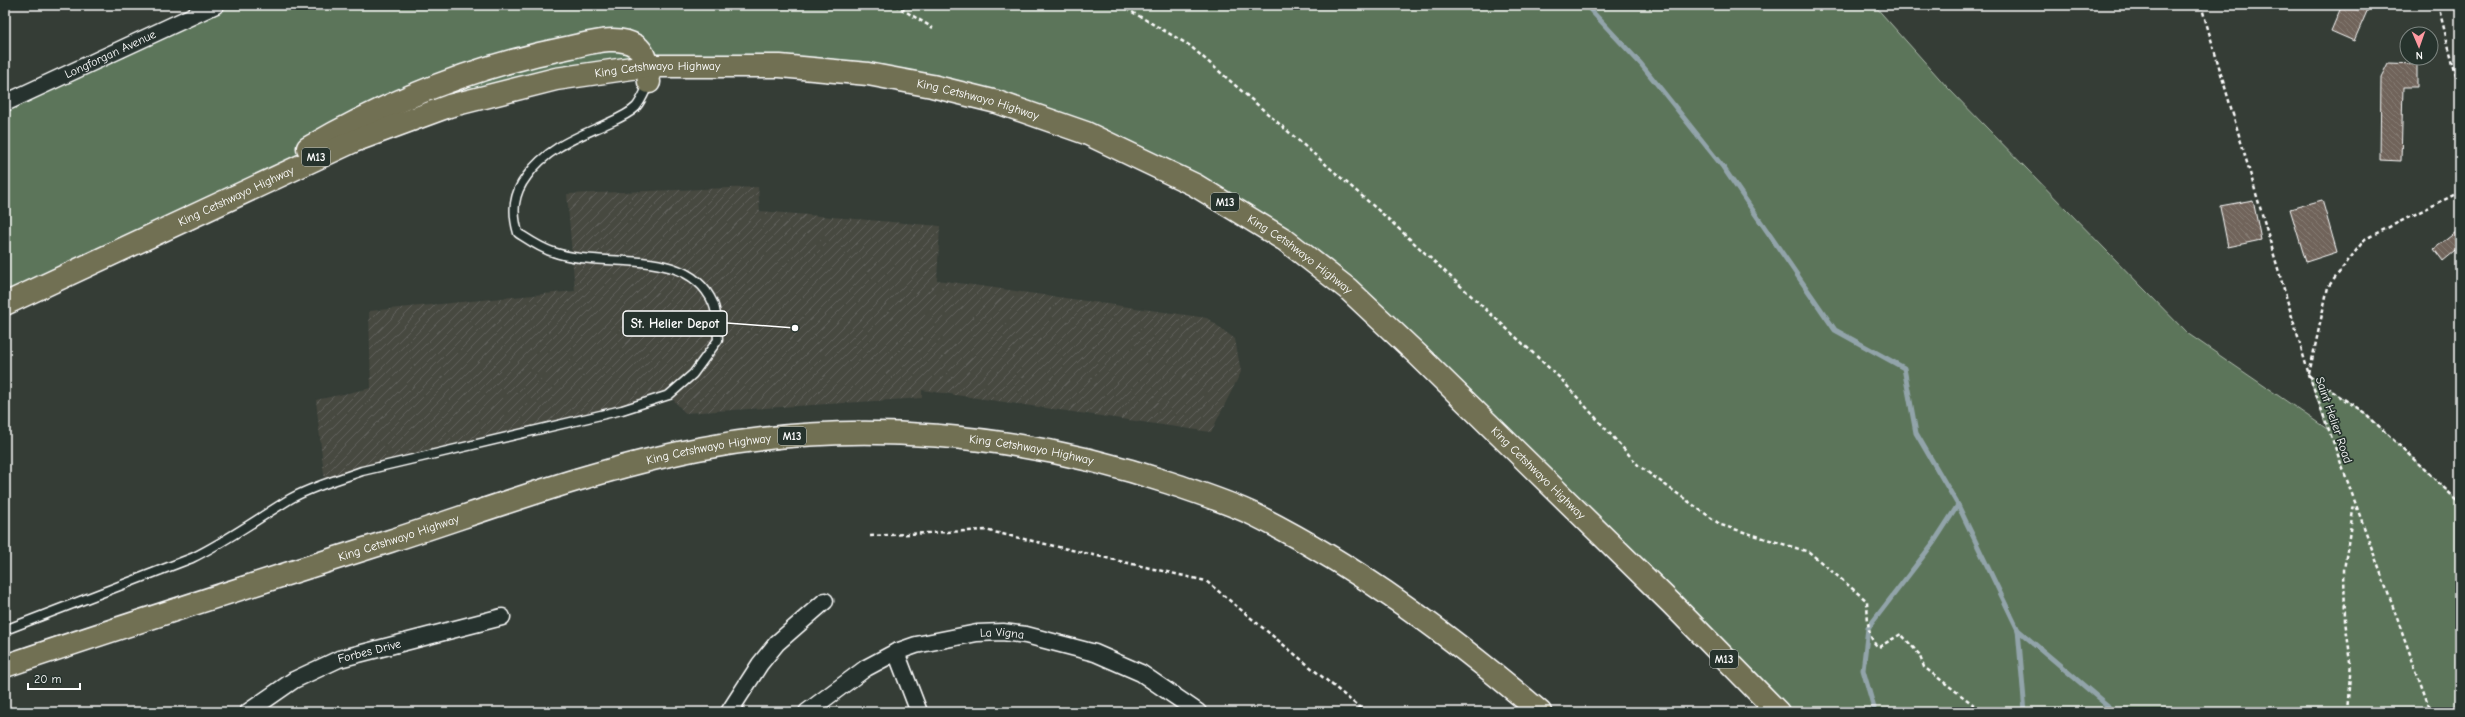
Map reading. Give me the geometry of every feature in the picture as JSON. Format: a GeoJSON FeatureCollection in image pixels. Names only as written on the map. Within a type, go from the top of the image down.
{"type":"FeatureCollection","features":[{"type":"Feature","properties":{"kind":"highway"},"geometry":{"type":"LineString","coordinates":[[211,206],[257,175],[348,124],[403,99],[487,68],[551,50],[611,40],[631,43],[638,47],[643,54],[648,74]]}},
{"type":"Feature","properties":{"kind":"highway","name":"King Cetshwayo Highway"},"geometry":{"type":"LineString","coordinates":[[5,304],[354,140],[449,106],[556,79],[780,66],[868,74],[932,86],[997,102],[1086,133],[1202,189],[1284,240],[1348,289],[1418,355],[1672,604],[1778,712]]}},
{"type":"Feature","properties":{"kind":"highway","name":"King Cetshwayo Highway"},"geometry":{"type":"LineString","coordinates":[[5,666],[581,477],[700,448],[753,440],[849,434],[882,434],[998,442],[1063,452],[1143,474],[1254,514],[1346,566],[1421,616],[1485,665],[1540,712]]}},
{"type":"Feature","properties":{"kind":"street","name":"Longforgan Avenue"},"geometry":{"type":"LineString","coordinates":[[5,103],[216,5]]}},
{"type":"Feature","properties":{"kind":"street"},"geometry":{"type":"LineString","coordinates":[[734,710],[760,664],[777,643],[825,601]]}},
{"type":"Feature","properties":{"kind":"street","name":"Forbes Drive"},"geometry":{"type":"LineString","coordinates":[[248,712],[294,680],[339,658],[502,616]]}},
{"type":"Feature","properties":{"kind":"street","name":"La Vigna"},"geometry":{"type":"LineString","coordinates":[[807,712],[866,668],[896,652],[916,645],[977,633],[1002,632],[1026,635],[1096,653],[1140,673],[1198,712]]}},
{"type":"Feature","properties":{"kind":"street"},"geometry":{"type":"LineString","coordinates":[[896,652],[919,712]]}},
{"type":"Feature","properties":{"kind":"lane"},"geometry":{"type":"LineString","coordinates":[[5,630],[192,558],[222,544],[290,499],[324,484],[362,472],[622,410],[669,394],[693,374],[718,340],[714,304],[703,288],[687,274],[667,266],[641,262],[614,262],[554,253],[518,233],[514,218],[517,193],[522,183],[537,162],[564,143],[630,112],[641,101],[648,74]]}},
{"type":"Feature","properties":{"kind":"path"},"geometry":{"type":"LineString","coordinates":[[895,5],[933,28]]}},
{"type":"Feature","properties":{"kind":"path"},"geometry":{"type":"LineString","coordinates":[[1120,5],[1189,45],[1380,212],[1560,378],[1639,466],[1721,525],[1809,552],[1866,601],[1868,628],[1876,645],[1879,647],[1901,634],[1910,641],[1919,654],[1924,667],[1983,712]]}},
{"type":"Feature","properties":{"kind":"path"},"geometry":{"type":"LineString","coordinates":[[2201,5],[2309,375],[2365,413],[2460,503]]}},
{"type":"Feature","properties":{"kind":"path"},"geometry":{"type":"LineString","coordinates":[[2438,5],[2460,91]]}},
{"type":"Feature","properties":{"kind":"path","name":"Saint Helier Road"},"geometry":{"type":"LineString","coordinates":[[2431,712],[2354,504],[2309,375],[2328,287],[2365,239],[2460,192]]}},
{"type":"Feature","properties":{"kind":"path"},"geometry":{"type":"LineString","coordinates":[[2347,712],[2351,662],[2345,621],[2344,570],[2354,504]]}},
{"type":"Feature","properties":{"kind":"path"},"geometry":{"type":"LineString","coordinates":[[870,536],[985,530],[1206,581],[1365,712]]}},
{"type":"Feature","properties":{"kind":"shaded area"},"geometry":{"type":"Polygon","coordinates":[[[758,187],[760,211],[940,226],[937,280],[1207,318],[1235,339],[1241,372],[1211,432],[922,390],[922,398],[685,413],[669,395],[325,484],[316,400],[371,388],[369,311],[575,291],[567,194],[758,187]]]}},
{"type":"Feature","properties":{"kind":"green space"},"geometry":{"type":"Polygon","coordinates":[[[216,5],[1874,5],[1947,87],[2187,333],[2327,429],[2309,375],[2365,413],[2460,503],[2460,712],[1778,712],[1418,355],[1195,185],[932,86],[699,65],[449,106],[5,304],[5,103],[216,5]]]}},
{"type":"Feature","properties":{"kind":"building"},"geometry":{"type":"Polygon","coordinates":[[[2342,5],[2359,5],[2368,9],[2354,41],[2331,31],[2342,5]]]}},
{"type":"Feature","properties":{"kind":"building"},"geometry":{"type":"Polygon","coordinates":[[[2388,63],[2399,63],[2399,66],[2417,66],[2417,87],[2403,87],[2401,161],[2380,160],[2381,77],[2388,63]]]}},
{"type":"Feature","properties":{"kind":"building"},"geometry":{"type":"Polygon","coordinates":[[[2253,200],[2261,240],[2228,247],[2220,206],[2253,200]]]}},
{"type":"Feature","properties":{"kind":"building"},"geometry":{"type":"Polygon","coordinates":[[[2322,200],[2337,252],[2306,262],[2290,209],[2322,200]]]}},
{"type":"Feature","properties":{"kind":"building"},"geometry":{"type":"Polygon","coordinates":[[[2460,229],[2460,247],[2443,261],[2434,249],[2460,229]]]}},
{"type":"Feature","properties":{"kind":"waterway"},"geometry":{"type":"LineString","coordinates":[[1586,5],[1641,64],[1723,167],[1835,330],[1904,368],[1916,433],[1958,505],[2018,630],[2108,706],[2110,712]]}},
{"type":"Feature","properties":{"kind":"waterway"},"geometry":{"type":"LineString","coordinates":[[1874,708],[1863,670],[1868,628],[1934,542],[1958,505]]}},
{"type":"Feature","properties":{"kind":"waterway"},"geometry":{"type":"LineString","coordinates":[[2018,630],[2025,712]]}},
{"type":"Feature","properties":{"kind":"place","name":"St. Helier Depot"},"geometry":{"type":"Point","coordinates":[795,328]}}]}
